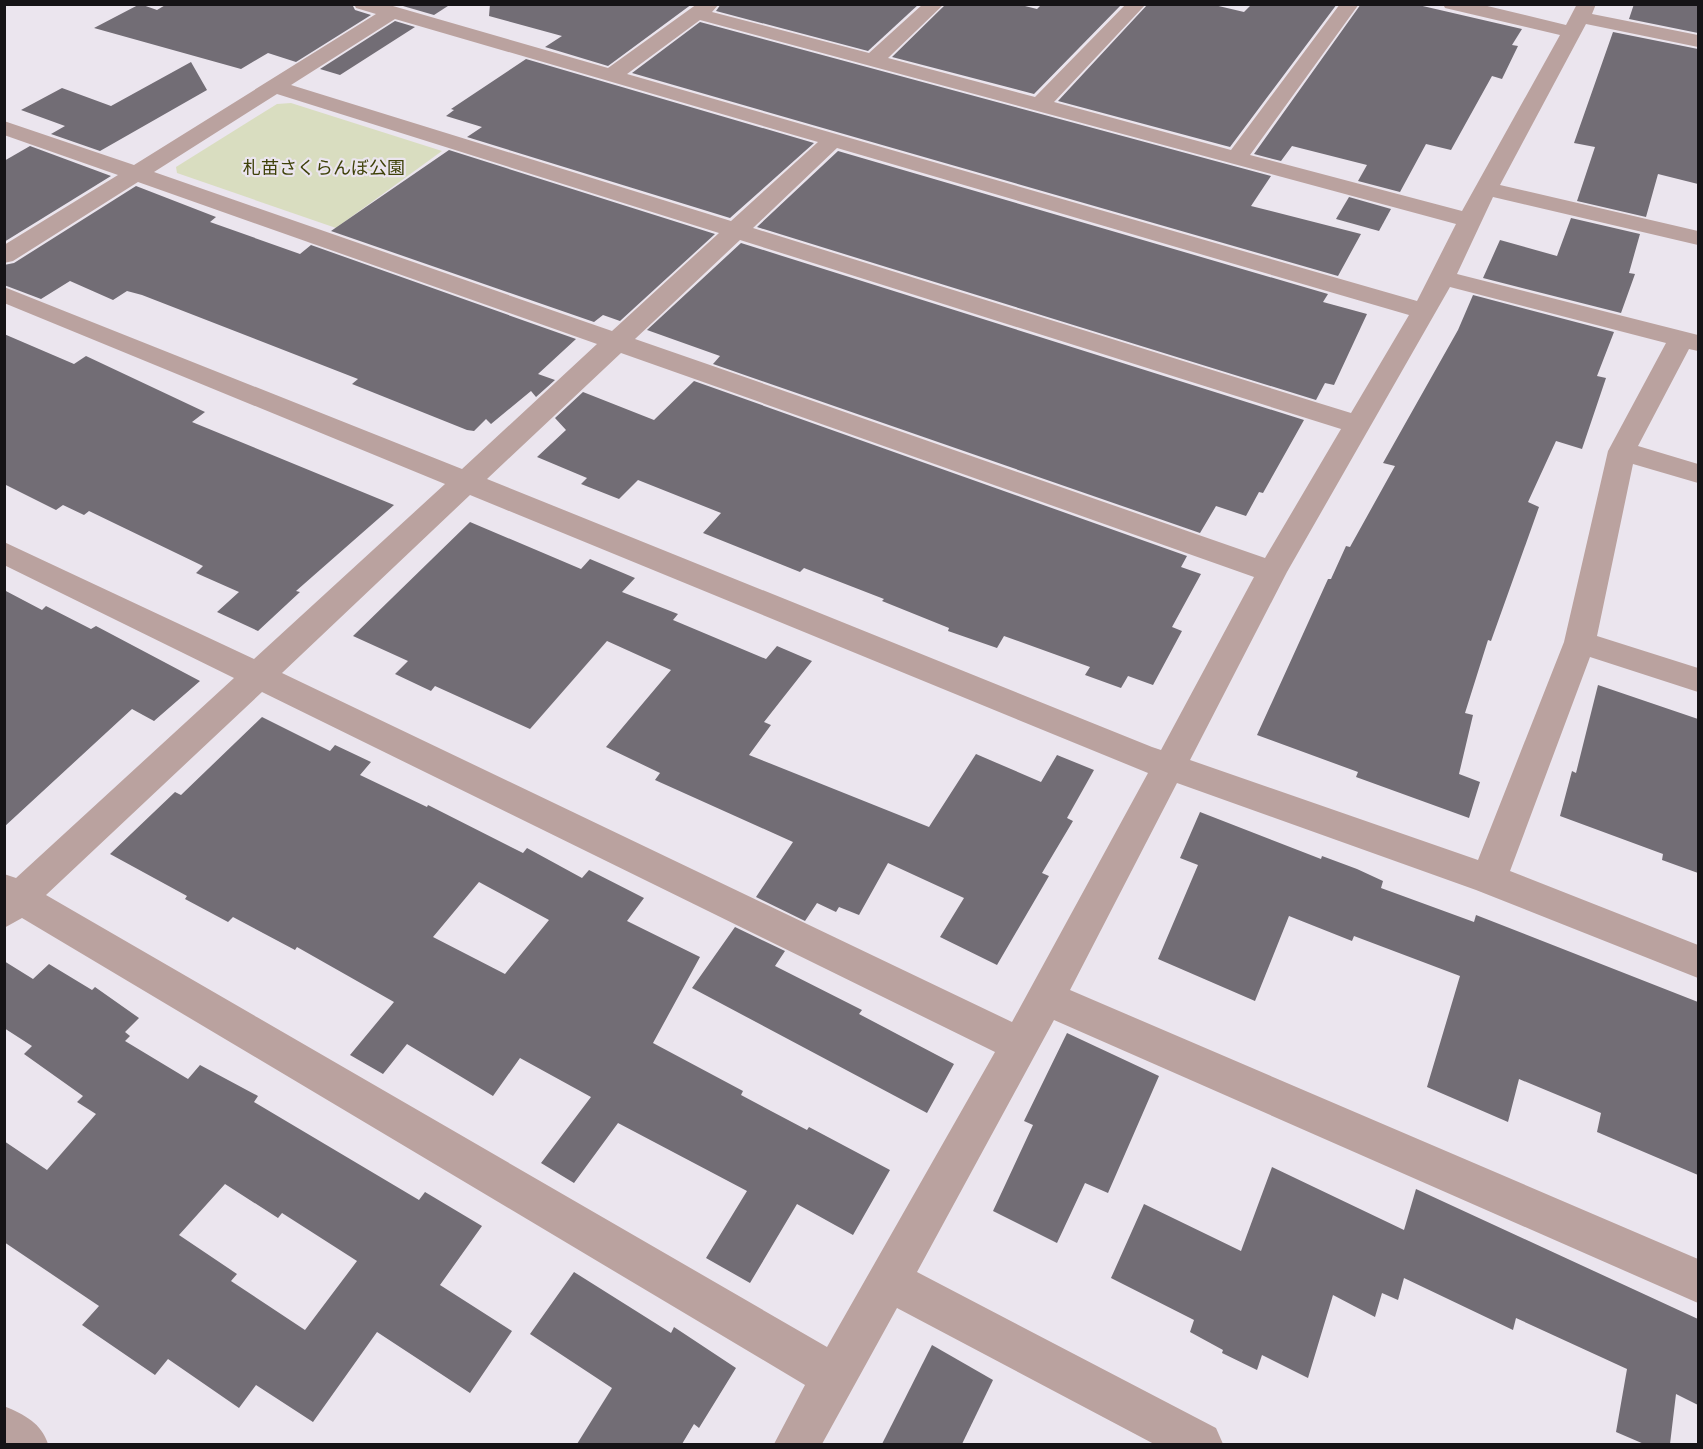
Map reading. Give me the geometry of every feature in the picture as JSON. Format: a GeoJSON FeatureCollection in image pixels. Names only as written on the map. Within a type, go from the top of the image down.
{"type":"FeatureCollection","features":[{"type":"Feature","properties":{"kind":"street"},"geometry":{"type":"LineString","coordinates":[[363,4],[1424,311]]}},
{"type":"Feature","properties":{"kind":"street"},"geometry":{"type":"LineString","coordinates":[[874,60],[935,4]]}},
{"type":"Feature","properties":{"kind":"street"},"geometry":{"type":"LineString","coordinates":[[1040,104],[1137,4]]}},
{"type":"Feature","properties":{"kind":"street"},"geometry":{"type":"LineString","coordinates":[[1237,157],[1350,4]]}},
{"type":"Feature","properties":{"kind":"street"},"geometry":{"type":"LineString","coordinates":[[1452,4],[1579,18],[1698,40]]}},
{"type":"Feature","properties":{"kind":"street"},"geometry":{"type":"LineString","coordinates":[[610,76],[704,7],[874,60],[1469,220]]}},
{"type":"Feature","properties":{"kind":"street"},"geometry":{"type":"LineString","coordinates":[[4,256],[391,13]]}},
{"type":"Feature","properties":{"kind":"street"},"geometry":{"type":"LineString","coordinates":[[797,1444],[1046,998],[1272,572],[1443,278],[1469,220],[1579,18]]}},
{"type":"Feature","properties":{"kind":"street"},"geometry":{"type":"LineString","coordinates":[[273,86],[1358,425]]}},
{"type":"Feature","properties":{"kind":"street"},"geometry":{"type":"LineString","coordinates":[[4,127],[1272,572]]}},
{"type":"Feature","properties":{"kind":"street"},"geometry":{"type":"LineString","coordinates":[[832,141],[466,483],[10,899],[835,1377]]}},
{"type":"Feature","properties":{"kind":"street"},"geometry":{"type":"LineString","coordinates":[[1487,189],[1698,238]]}},
{"type":"Feature","properties":{"kind":"street"},"geometry":{"type":"LineString","coordinates":[[1443,278],[1690,341],[1622,452],[1580,642],[1489,879]]}},
{"type":"Feature","properties":{"kind":"street"},"geometry":{"type":"LineString","coordinates":[[4,294],[1168,767],[1204,777],[1489,879],[1698,962]]}},
{"type":"Feature","properties":{"kind":"street"},"geometry":{"type":"LineString","coordinates":[[1622,452],[1698,474]]}},
{"type":"Feature","properties":{"kind":"street"},"geometry":{"type":"LineString","coordinates":[[4,552],[1019,1045]]}},
{"type":"Feature","properties":{"kind":"street"},"geometry":{"type":"LineString","coordinates":[[1580,642],[1698,680]]}},
{"type":"Feature","properties":{"kind":"street"},"geometry":{"type":"LineString","coordinates":[[1046,998],[1698,1281]]}},
{"type":"Feature","properties":{"kind":"street"},"geometry":{"type":"LineString","coordinates":[[888,1280],[1200,1444]]}},
{"type":"Feature","properties":{"kind":"street"},"geometry":{"type":"LineString","coordinates":[[4,1429],[25,1444]]}},
{"type":"Feature","properties":{"kind":"green space","name":"札苗さくらんぼ公園"},"geometry":{"type":"Polygon","coordinates":[[[291,103],[442,151],[336,228],[177,173],[176,167],[277,104],[291,103]]]}},
{"type":"Feature","properties":{"kind":"building"},"geometry":{"type":"Polygon","coordinates":[[[140,4],[157,10],[167,4],[352,4],[355,10],[371,15],[296,62],[268,53],[241,69],[94,28],[140,4]]]}},
{"type":"Feature","properties":{"kind":"building"},"geometry":{"type":"Polygon","coordinates":[[[396,4],[451,4],[434,15],[396,4]]]}},
{"type":"Feature","properties":{"kind":"building"},"geometry":{"type":"Polygon","coordinates":[[[490,4],[692,4],[608,66],[545,47],[562,36],[489,16],[490,4]]]}},
{"type":"Feature","properties":{"kind":"building"},"geometry":{"type":"Polygon","coordinates":[[[721,4],[919,4],[868,51],[716,11],[721,4]]]}},
{"type":"Feature","properties":{"kind":"building"},"geometry":{"type":"Polygon","coordinates":[[[946,4],[1017,4],[1037,9],[1042,4],[1122,4],[1034,94],[892,57],[946,4]]]}},
{"type":"Feature","properties":{"kind":"building"},"geometry":{"type":"Polygon","coordinates":[[[1148,4],[1210,4],[1244,12],[1252,4],[1337,4],[1230,147],[1058,101],[1148,4]]]}},
{"type":"Feature","properties":{"kind":"building"},"geometry":{"type":"Polygon","coordinates":[[[1361,4],[1414,4],[1522,29],[1512,45],[1518,46],[1502,79],[1492,76],[1451,150],[1426,144],[1400,192],[1358,181],[1367,165],[1292,146],[1281,161],[1254,154],[1361,4]]]}},
{"type":"Feature","properties":{"kind":"building"},"geometry":{"type":"Polygon","coordinates":[[[1634,4],[1698,4],[1698,33],[1629,19],[1634,4]]]}},
{"type":"Feature","properties":{"kind":"building"},"geometry":{"type":"Polygon","coordinates":[[[395,21],[415,27],[340,75],[320,69],[395,21]]]}},
{"type":"Feature","properties":{"kind":"building"},"geometry":{"type":"Polygon","coordinates":[[[700,22],[1271,176],[1251,206],[1361,234],[1338,276],[632,73],[700,22]]]}},
{"type":"Feature","properties":{"kind":"building"},"geometry":{"type":"Polygon","coordinates":[[[1613,32],[1698,49],[1698,184],[1658,174],[1646,217],[1577,201],[1595,147],[1574,143],[1613,32]]]}},
{"type":"Feature","properties":{"kind":"building"},"geometry":{"type":"Polygon","coordinates":[[[526,59],[814,143],[730,218],[467,137],[482,127],[446,116],[454,110],[451,109],[526,59]]]}},
{"type":"Feature","properties":{"kind":"building"},"geometry":{"type":"Polygon","coordinates":[[[191,62],[207,90],[100,151],[51,134],[65,126],[21,110],[62,88],[111,106],[191,62]]]}},
{"type":"Feature","properties":{"kind":"building"},"geometry":{"type":"Polygon","coordinates":[[[30,146],[111,176],[4,242],[4,161],[30,146]]]}},
{"type":"Feature","properties":{"kind":"building"},"geometry":{"type":"Polygon","coordinates":[[[449,150],[715,234],[620,321],[603,315],[594,322],[331,231],[449,150]]]}},
{"type":"Feature","properties":{"kind":"building"},"geometry":{"type":"Polygon","coordinates":[[[838,151],[1328,294],[1323,302],[1367,314],[1334,385],[1325,383],[1316,400],[757,227],[838,151]]]}},
{"type":"Feature","properties":{"kind":"building"},"geometry":{"type":"Polygon","coordinates":[[[136,186],[216,217],[210,222],[300,254],[311,245],[576,339],[538,374],[555,380],[536,397],[531,391],[491,424],[486,419],[474,431],[352,384],[358,379],[142,295],[127,291],[113,300],[70,281],[41,299],[4,285],[4,265],[14,263],[136,186]]]}},
{"type":"Feature","properties":{"kind":"building"},"geometry":{"type":"Polygon","coordinates":[[[1349,197],[1391,209],[1379,231],[1336,219],[1349,197]]]}},
{"type":"Feature","properties":{"kind":"building"},"geometry":{"type":"Polygon","coordinates":[[[1571,218],[1640,234],[1629,273],[1635,274],[1621,313],[1483,278],[1500,240],[1557,256],[1571,218]]]}},
{"type":"Feature","properties":{"kind":"building"},"geometry":{"type":"Polygon","coordinates":[[[741,243],[1304,420],[1263,493],[1259,492],[1246,516],[1216,506],[1200,533],[713,364],[720,356],[647,330],[741,243]]]}},
{"type":"Feature","properties":{"kind":"building"},"geometry":{"type":"Polygon","coordinates":[[[1473,295],[1614,332],[1597,376],[1606,378],[1582,449],[1556,441],[1528,502],[1539,507],[1491,641],[1488,640],[1465,713],[1473,715],[1459,774],[1480,782],[1469,818],[1356,777],[1358,772],[1257,735],[1328,579],[1331,579],[1346,546],[1350,547],[1395,466],[1383,463],[1458,330],[1473,295]]]}},
{"type":"Feature","properties":{"kind":"building"},"geometry":{"type":"Polygon","coordinates":[[[4,334],[74,364],[86,356],[205,412],[192,422],[394,505],[296,591],[300,592],[258,631],[217,612],[239,592],[196,573],[203,566],[89,511],[84,515],[63,505],[56,510],[4,484],[4,334]]]}},
{"type":"Feature","properties":{"kind":"building"},"geometry":{"type":"Polygon","coordinates":[[[694,381],[1187,556],[1181,567],[1201,574],[1172,627],[1182,631],[1153,685],[1128,676],[1121,688],[1085,675],[1090,667],[1004,636],[997,648],[948,631],[949,628],[882,601],[884,599],[804,568],[800,572],[703,533],[721,513],[638,480],[619,499],[581,484],[587,478],[537,457],[566,430],[555,418],[583,392],[654,420],[694,381]]]}},
{"type":"Feature","properties":{"kind":"building"},"geometry":{"type":"Polygon","coordinates":[[[470,522],[581,569],[590,559],[635,578],[622,592],[678,614],[673,620],[766,659],[777,646],[812,661],[764,722],[771,725],[749,755],[929,827],[976,754],[1041,782],[1057,755],[1094,770],[1067,818],[1073,821],[1042,873],[1049,876],[997,965],[940,937],[964,898],[888,863],[859,915],[839,907],[836,912],[817,903],[805,921],[756,897],[793,842],[655,780],[660,773],[606,747],[671,670],[607,641],[530,729],[435,686],[431,691],[395,674],[408,661],[353,636],[470,522]]]}},
{"type":"Feature","properties":{"kind":"building"},"geometry":{"type":"Polygon","coordinates":[[[4,590],[42,610],[46,606],[91,629],[96,626],[200,681],[154,721],[132,709],[4,827],[4,590]]]}},
{"type":"Feature","properties":{"kind":"building"},"geometry":{"type":"Polygon","coordinates":[[[1598,685],[1698,719],[1698,873],[1662,860],[1663,854],[1560,816],[1572,771],[1576,773],[1598,685]]]}},
{"type":"Feature","properties":{"kind":"building"},"geometry":{"type":"Polygon","coordinates":[[[262,717],[330,751],[335,745],[371,762],[360,775],[427,807],[428,805],[523,853],[527,848],[582,878],[589,870],[644,898],[627,921],[700,957],[653,1043],[743,1091],[741,1095],[807,1130],[809,1127],[890,1170],[853,1235],[797,1204],[750,1283],[706,1258],[747,1191],[618,1123],[574,1183],[541,1163],[591,1097],[520,1058],[493,1096],[407,1044],[383,1074],[350,1055],[394,1002],[297,947],[295,950],[233,917],[228,922],[185,899],[187,896],[110,854],[175,792],[181,795],[262,717]],[[479,882],[433,937],[505,974],[549,920],[479,882]]]}},
{"type":"Feature","properties":{"kind":"building"},"geometry":{"type":"Polygon","coordinates":[[[1200,812],[1321,859],[1322,856],[1357,869],[1383,881],[1381,888],[1474,922],[1476,915],[1698,1002],[1698,1175],[1597,1132],[1601,1113],[1519,1079],[1508,1122],[1427,1087],[1460,976],[1354,936],[1352,941],[1289,916],[1255,1001],[1158,959],[1198,865],[1180,858],[1200,812]]]}},
{"type":"Feature","properties":{"kind":"building"},"geometry":{"type":"Polygon","coordinates":[[[735,927],[785,951],[775,966],[862,1010],[859,1014],[954,1064],[927,1113],[692,988],[735,927]]]}},
{"type":"Feature","properties":{"kind":"building"},"geometry":{"type":"Polygon","coordinates":[[[4,961],[33,979],[49,964],[92,990],[95,987],[139,1018],[125,1032],[130,1036],[125,1041],[188,1079],[200,1065],[258,1096],[254,1102],[419,1200],[425,1192],[482,1226],[440,1285],[512,1331],[470,1393],[377,1332],[313,1422],[256,1385],[239,1408],[168,1359],[155,1375],[82,1325],[99,1306],[4,1242],[4,1141],[47,1170],[96,1114],[77,1102],[83,1096],[24,1054],[32,1046],[4,1028],[4,961]],[[225,1184],[179,1235],[237,1274],[231,1281],[305,1330],[357,1261],[282,1213],[278,1218],[225,1184]]]}},
{"type":"Feature","properties":{"kind":"building"},"geometry":{"type":"Polygon","coordinates":[[[1067,1033],[1159,1076],[1108,1193],[1085,1183],[1057,1243],[993,1211],[1033,1125],[1024,1121],[1067,1033]]]}},
{"type":"Feature","properties":{"kind":"building"},"geometry":{"type":"Polygon","coordinates":[[[1272,1167],[1404,1230],[1416,1189],[1698,1319],[1698,1405],[1676,1394],[1670,1444],[1644,1444],[1616,1432],[1627,1369],[1516,1318],[1513,1330],[1404,1278],[1398,1300],[1382,1293],[1375,1317],[1333,1295],[1308,1378],[1262,1355],[1257,1370],[1222,1353],[1223,1350],[1190,1332],[1194,1320],[1111,1278],[1144,1204],[1241,1251],[1272,1167]]]}},
{"type":"Feature","properties":{"kind":"building"},"geometry":{"type":"Polygon","coordinates":[[[574,1272],[671,1333],[674,1327],[736,1368],[699,1428],[694,1424],[682,1444],[577,1444],[612,1388],[530,1334],[574,1272]]]}},
{"type":"Feature","properties":{"kind":"building"},"geometry":{"type":"Polygon","coordinates":[[[932,1345],[993,1380],[962,1444],[882,1444],[932,1345]]]}}]}
